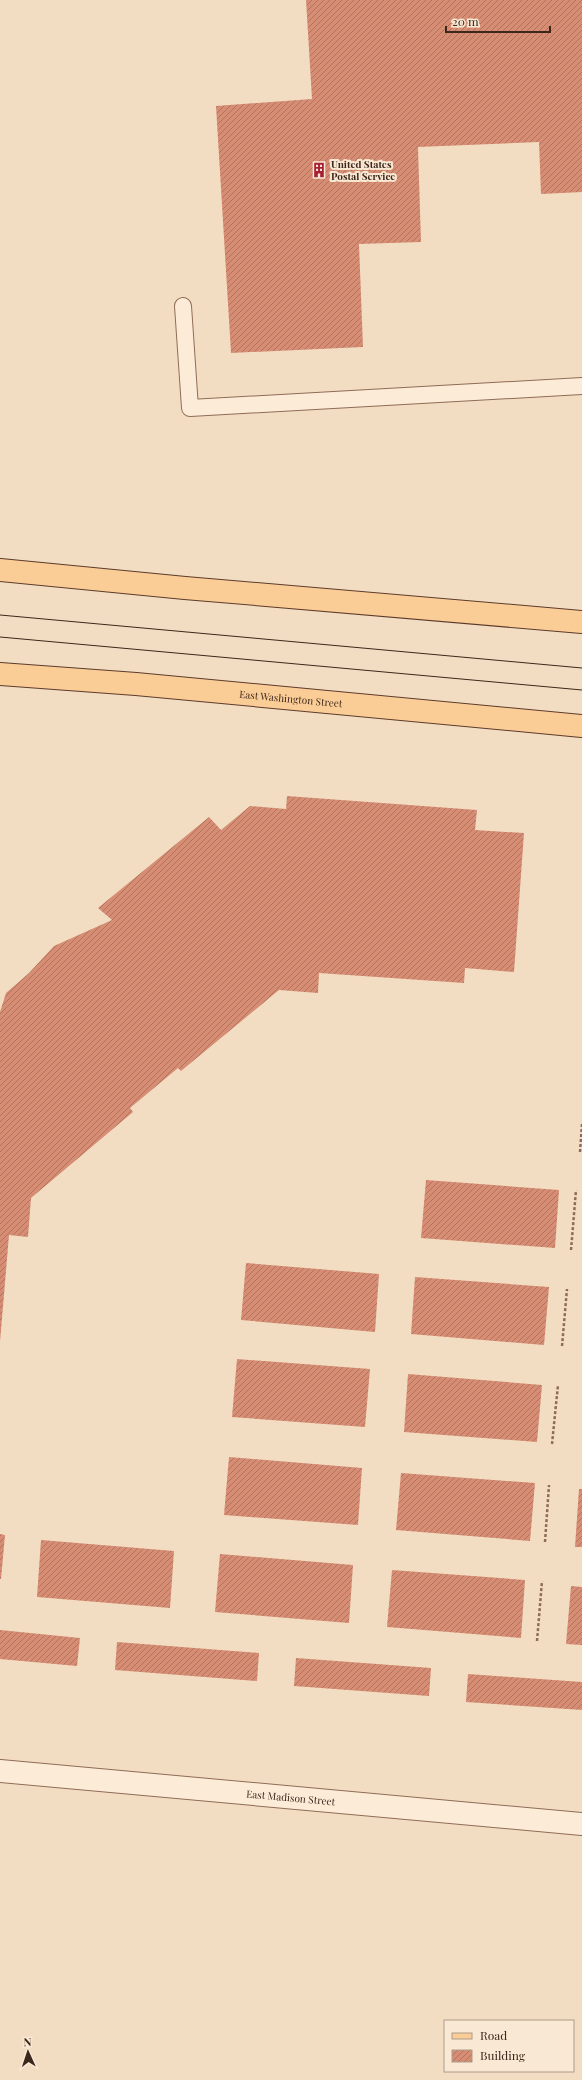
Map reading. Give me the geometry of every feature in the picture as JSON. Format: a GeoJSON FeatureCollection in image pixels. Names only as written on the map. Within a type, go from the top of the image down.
{"type":"FeatureCollection","features":[{"type":"Feature","properties":{"kind":"main road"},"geometry":{"type":"LineString","coordinates":[[0,570],[185,588],[582,622]]}},
{"type":"Feature","properties":{"kind":"main road","name":"East Washington Street"},"geometry":{"type":"LineString","coordinates":[[0,674],[152,685],[582,726]]}},
{"type":"Feature","properties":{"kind":"street","name":"East Madison Street"},"geometry":{"type":"LineString","coordinates":[[0,1772],[582,1824]]}},
{"type":"Feature","properties":{"kind":"lane"},"geometry":{"type":"LineString","coordinates":[[183,306],[190,408],[582,386]]}},
{"type":"Feature","properties":{"kind":"path"},"geometry":{"type":"LineString","coordinates":[[580,1152],[582,1124]]}},
{"type":"Feature","properties":{"kind":"path"},"geometry":{"type":"LineString","coordinates":[[571,1250],[576,1190]]}},
{"type":"Feature","properties":{"kind":"path"},"geometry":{"type":"LineString","coordinates":[[562,1346],[568,1289]]}},
{"type":"Feature","properties":{"kind":"path"},"geometry":{"type":"LineString","coordinates":[[552,1444],[558,1386]]}},
{"type":"Feature","properties":{"kind":"path"},"geometry":{"type":"LineString","coordinates":[[545,1542],[549,1486]]}},
{"type":"Feature","properties":{"kind":"path"},"geometry":{"type":"LineString","coordinates":[[537,1641],[542,1581]]}},
{"type":"Feature","properties":{"kind":"building","name":"United States Postal Service"},"geometry":{"type":"Polygon","coordinates":[[[306,0],[582,0],[582,192],[541,194],[539,142],[418,147],[421,242],[359,244],[363,347],[231,353],[216,106],[312,99],[306,0]]]}},
{"type":"Feature","properties":{"kind":"building"},"geometry":{"type":"Polygon","coordinates":[[[287,796],[477,810],[475,830],[524,833],[514,972],[465,968],[464,983],[319,973],[318,993],[279,990],[181,1071],[178,1068],[130,1108],[133,1112],[31,1198],[28,1237],[9,1235],[0,1342],[0,1012],[6,993],[29,973],[54,946],[112,920],[98,908],[209,817],[221,830],[250,806],[286,809],[287,796]]]}},
{"type":"Feature","properties":{"kind":"building"},"geometry":{"type":"Polygon","coordinates":[[[426,1180],[559,1190],[555,1248],[421,1238],[426,1180]]]}},
{"type":"Feature","properties":{"kind":"building"},"geometry":{"type":"Polygon","coordinates":[[[246,1263],[379,1274],[375,1332],[241,1320],[246,1263]]]}},
{"type":"Feature","properties":{"kind":"building"},"geometry":{"type":"Polygon","coordinates":[[[415,1277],[549,1287],[544,1345],[411,1334],[415,1277]]]}},
{"type":"Feature","properties":{"kind":"building"},"geometry":{"type":"Polygon","coordinates":[[[237,1359],[370,1369],[365,1427],[232,1417],[237,1359]]]}},
{"type":"Feature","properties":{"kind":"building"},"geometry":{"type":"Polygon","coordinates":[[[408,1374],[542,1385],[537,1442],[404,1432],[408,1374]]]}},
{"type":"Feature","properties":{"kind":"building"},"geometry":{"type":"Polygon","coordinates":[[[229,1457],[362,1468],[358,1525],[224,1515],[229,1457]]]}},
{"type":"Feature","properties":{"kind":"building"},"geometry":{"type":"Polygon","coordinates":[[[401,1473],[535,1483],[530,1541],[396,1530],[401,1473]]]}},
{"type":"Feature","properties":{"kind":"building"},"geometry":{"type":"Polygon","coordinates":[[[579,1489],[582,1489],[582,1547],[575,1547],[579,1489]]]}},
{"type":"Feature","properties":{"kind":"building"},"geometry":{"type":"Polygon","coordinates":[[[0,1534],[5,1535],[1,1579],[0,1579],[0,1534]]]}},
{"type":"Feature","properties":{"kind":"building"},"geometry":{"type":"Polygon","coordinates":[[[41,1540],[174,1551],[170,1608],[37,1597],[41,1540]]]}},
{"type":"Feature","properties":{"kind":"building"},"geometry":{"type":"Polygon","coordinates":[[[220,1554],[353,1565],[349,1623],[215,1612],[220,1554]]]}},
{"type":"Feature","properties":{"kind":"building"},"geometry":{"type":"Polygon","coordinates":[[[392,1570],[525,1580],[521,1638],[387,1627],[392,1570]]]}},
{"type":"Feature","properties":{"kind":"building"},"geometry":{"type":"Polygon","coordinates":[[[571,1586],[582,1587],[582,1645],[566,1644],[571,1586]]]}},
{"type":"Feature","properties":{"kind":"building"},"geometry":{"type":"Polygon","coordinates":[[[0,1630],[80,1638],[77,1666],[0,1659],[0,1630]]]}},
{"type":"Feature","properties":{"kind":"building"},"geometry":{"type":"Polygon","coordinates":[[[117,1642],[259,1653],[257,1681],[115,1670],[117,1642]]]}},
{"type":"Feature","properties":{"kind":"building"},"geometry":{"type":"Polygon","coordinates":[[[296,1658],[431,1668],[429,1696],[294,1686],[296,1658]]]}},
{"type":"Feature","properties":{"kind":"building"},"geometry":{"type":"Polygon","coordinates":[[[468,1674],[582,1682],[582,1710],[466,1702],[468,1674]]]}},
{"type":"Feature","properties":{"kind":"tram line"},"geometry":{"type":"LineString","coordinates":[[0,615],[582,668]]}},
{"type":"Feature","properties":{"kind":"tram line"},"geometry":{"type":"LineString","coordinates":[[0,637],[582,690]]}},
{"type":"Feature","properties":{"kind":"place","name":"United States Postal Service"},"geometry":{"type":"Point","coordinates":[319,170]}}]}
